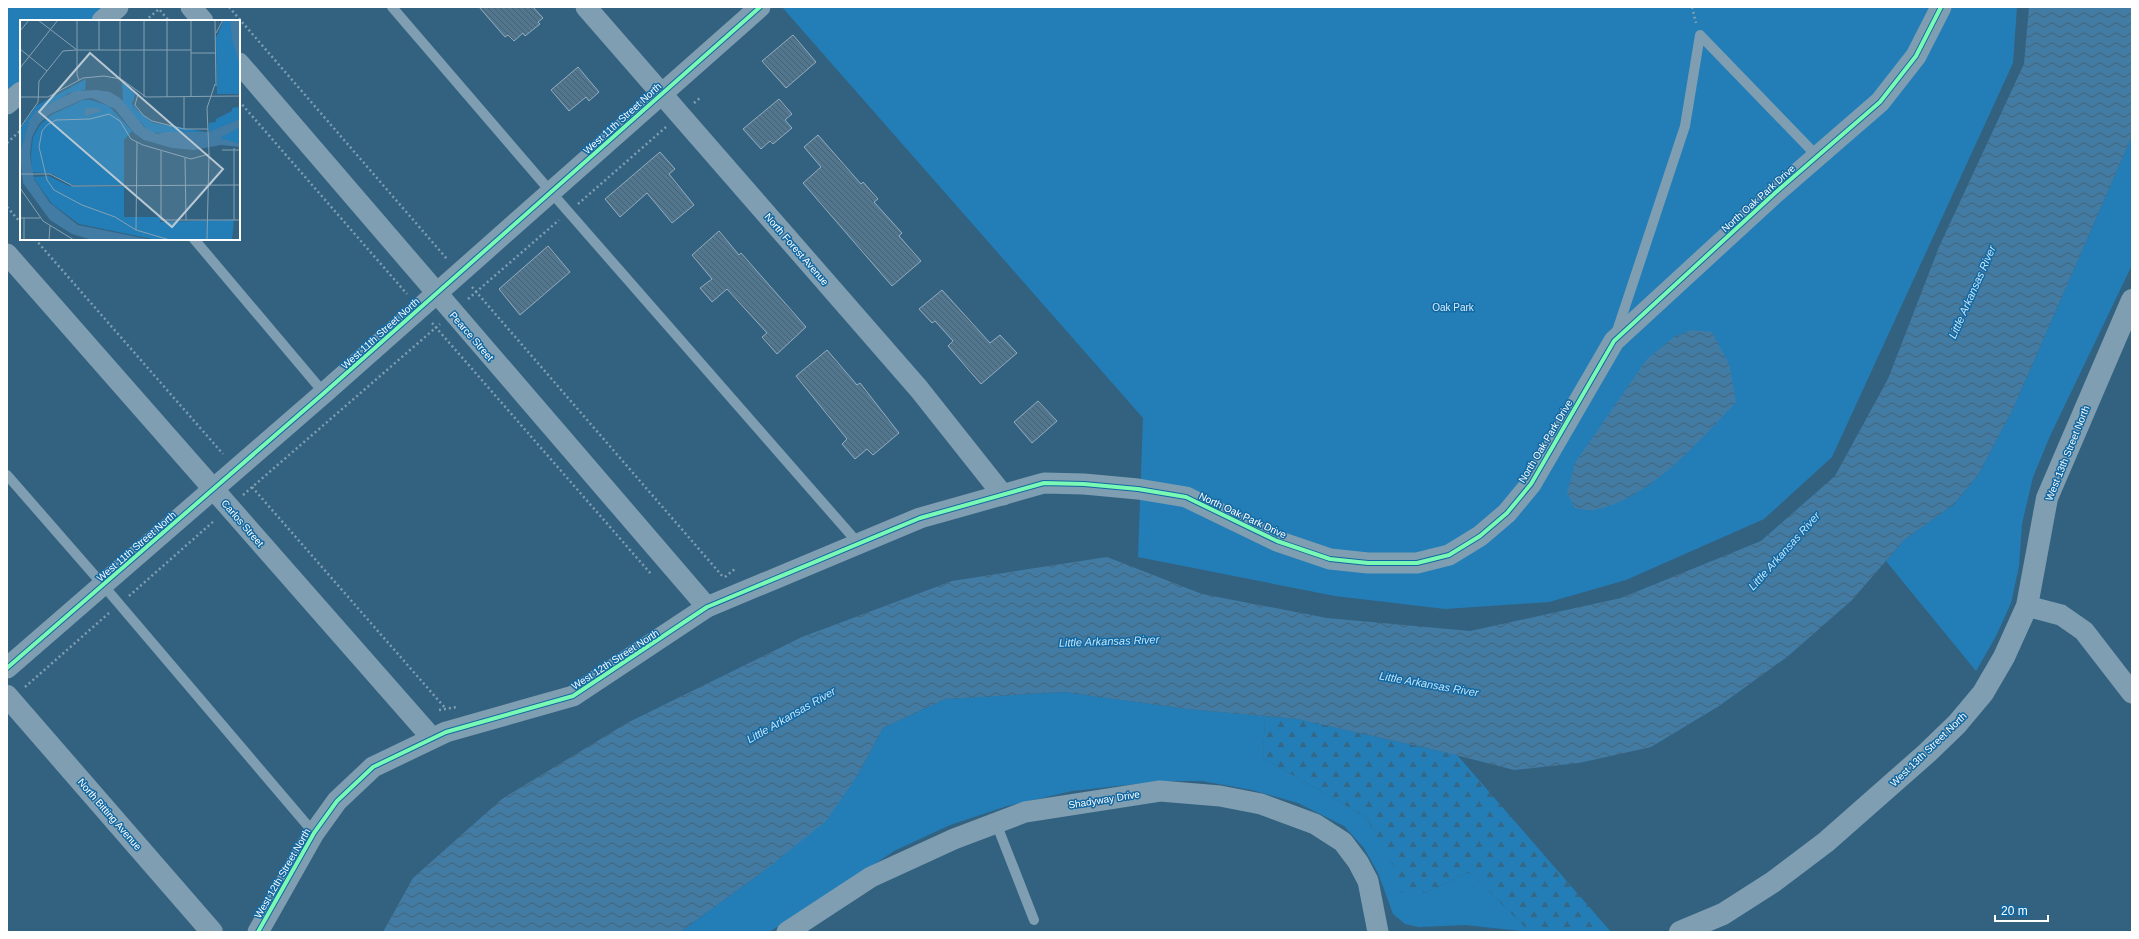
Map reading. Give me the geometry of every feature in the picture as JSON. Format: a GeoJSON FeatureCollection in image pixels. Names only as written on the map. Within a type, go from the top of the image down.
{"type":"FeatureCollection","features":[{"type":"Feature","properties":{"kind":"street"},"geometry":{"type":"LineString","coordinates":[[103,20],[118,7]]}},
{"type":"Feature","properties":{"kind":"street"},"geometry":{"type":"LineString","coordinates":[[191,7],[202,20]]}},
{"type":"Feature","properties":{"kind":"street","name":"North Forest Avenue"},"geometry":{"type":"LineString","coordinates":[[586,7],[919,389],[1003,495]]}},
{"type":"Feature","properties":{"kind":"street","name":"West 11th Street North"},"geometry":{"type":"LineString","coordinates":[[7,668],[420,309],[760,7]]}},
{"type":"Feature","properties":{"kind":"street","name":"North Oak Park Drive"},"geometry":{"type":"LineString","coordinates":[[1003,495],[1044,483],[1084,484],[1138,489],[1186,497],[1277,541],[1330,559],[1368,563],[1417,563],[1449,555],[1480,536],[1491,527],[1507,513],[1531,484],[1614,342],[1775,192],[1880,102],[1916,56],[1941,7]]}},
{"type":"Feature","properties":{"kind":"street","name":"Pearce Street"},"geometry":{"type":"LineString","coordinates":[[240,64],[452,313],[703,602]]}},
{"type":"Feature","properties":{"kind":"street"},"geometry":{"type":"LineString","coordinates":[[7,104],[20,93]]}},
{"type":"Feature","properties":{"kind":"street","name":"Carlos Street"},"geometry":{"type":"LineString","coordinates":[[7,254],[432,738]]}},
{"type":"Feature","properties":{"kind":"street","name":"West 13th Street North"},"geometry":{"type":"LineString","coordinates":[[1680,932],[1722,914],[1773,882],[1826,842],[1927,753],[1957,724],[1983,693],[2004,657],[2027,606],[2047,498],[2132,300]]}},
{"type":"Feature","properties":{"kind":"street","name":"West 12th Street North"},"geometry":{"type":"LineString","coordinates":[[258,932],[314,833],[337,801],[373,767],[446,732],[573,696],[703,602],[920,518],[1003,495]]}},
{"type":"Feature","properties":{"kind":"street"},"geometry":{"type":"LineString","coordinates":[[2027,606],[2061,615],[2084,631],[2132,693]]}},
{"type":"Feature","properties":{"kind":"street","name":"North Bitting Avenue"},"geometry":{"type":"LineString","coordinates":[[9,698],[212,932]]}},
{"type":"Feature","properties":{"kind":"street","name":"Shadyway Drive"},"geometry":{"type":"LineString","coordinates":[[787,932],[871,878],[954,839],[996,823],[1025,812],[1160,790],[1220,796],[1261,804],[1315,824],[1343,842],[1358,862],[1368,881],[1378,932]]}},
{"type":"Feature","properties":{"kind":"lane"},"geometry":{"type":"LineString","coordinates":[[392,7],[568,212],[858,543]]}},
{"type":"Feature","properties":{"kind":"lane"},"geometry":{"type":"LineString","coordinates":[[1614,342],[1685,126],[1700,35],[1817,156]]}},
{"type":"Feature","properties":{"kind":"lane"},"geometry":{"type":"LineString","coordinates":[[195,240],[324,393]]}},
{"type":"Feature","properties":{"kind":"lane"},"geometry":{"type":"LineString","coordinates":[[7,475],[103,585],[314,833]]}},
{"type":"Feature","properties":{"kind":"lane"},"geometry":{"type":"LineString","coordinates":[[996,823],[1034,920]]}},
{"type":"Feature","properties":{"kind":"path"},"geometry":{"type":"LineString","coordinates":[[229,7],[724,578]]}},
{"type":"Feature","properties":{"kind":"path"},"geometry":{"type":"LineString","coordinates":[[146,20],[159,9],[168,20]]}},
{"type":"Feature","properties":{"kind":"path"},"geometry":{"type":"LineString","coordinates":[[9,698],[701,97]]}},
{"type":"Feature","properties":{"kind":"path"},"geometry":{"type":"LineString","coordinates":[[240,102],[654,578]]}},
{"type":"Feature","properties":{"kind":"path"},"geometry":{"type":"LineString","coordinates":[[7,142],[20,131]]}},
{"type":"Feature","properties":{"kind":"path"},"geometry":{"type":"LineString","coordinates":[[7,207],[20,222]]}},
{"type":"Feature","properties":{"kind":"path"},"geometry":{"type":"LineString","coordinates":[[703,602],[724,578],[736,568]]}},
{"type":"Feature","properties":{"kind":"path"},"geometry":{"type":"LineString","coordinates":[[439,710],[460,707]]}},
{"type":"Feature","properties":{"kind":"green space"},"geometry":{"type":"Polygon","coordinates":[[[7,7],[113,7],[98,20],[20,20],[20,88],[7,99],[7,7]]]}},
{"type":"Feature","properties":{"kind":"green space","name":"Oak Park"},"geometry":{"type":"Polygon","coordinates":[[[782,7],[2017,7],[2013,63],[1832,457],[1764,519],[1626,580],[1549,602],[1445,609],[1335,596],[1138,557],[1143,418],[782,7]]]}},
{"type":"Feature","properties":{"kind":"green space"},"geometry":{"type":"Polygon","coordinates":[[[2132,136],[2132,265],[2050,436],[2033,477],[2022,524],[2019,566],[2011,603],[1996,636],[1976,671],[1886,561],[1904,540],[1954,504],[1978,475],[2013,409],[2132,136]]]}},
{"type":"Feature","properties":{"kind":"green space"},"geometry":{"type":"Polygon","coordinates":[[[1064,692],[1187,709],[1265,716],[1263,758],[1366,817],[1396,869],[1398,893],[1425,893],[1470,872],[1530,932],[1465,925],[1419,927],[1405,924],[1393,914],[1378,873],[1364,848],[1344,826],[1298,803],[1252,790],[1202,781],[1163,781],[1072,791],[1007,806],[950,825],[894,851],[814,905],[769,932],[680,932],[765,870],[857,776],[883,728],[945,699],[1064,692]]]}},
{"type":"Feature","properties":{"kind":"green space"},"geometry":{"type":"Polygon","coordinates":[[[1265,716],[1297,719],[1457,755],[1611,932],[1530,932],[1470,872],[1425,893],[1398,893],[1395,869],[1366,817],[1263,758],[1265,716]]]}},
{"type":"Feature","properties":{"kind":"water","name":"Little Arkansas River"},"geometry":{"type":"Polygon","coordinates":[[[2029,7],[2132,7],[2132,136],[2013,409],[1978,475],[1954,504],[1904,540],[1852,600],[1787,657],[1719,706],[1651,747],[1579,763],[1514,770],[1444,752],[1297,719],[1187,709],[1064,692],[945,699],[883,728],[857,776],[826,821],[765,870],[680,932],[383,932],[413,878],[502,799],[627,723],[802,637],[952,581],[1107,557],[1202,594],[1327,618],[1470,631],[1621,598],[1761,541],[1835,476],[1888,379],[1939,247],[2024,64],[2029,7]]]}},
{"type":"Feature","properties":{"kind":"water"},"geometry":{"type":"Polygon","coordinates":[[[1692,330],[1712,332],[1729,364],[1736,402],[1689,451],[1654,482],[1615,504],[1594,510],[1575,508],[1567,493],[1575,463],[1647,359],[1674,337],[1692,330]]]}},
{"type":"Feature","properties":{"kind":"building"},"geometry":{"type":"Polygon","coordinates":[[[479,7],[533,7],[543,18],[538,22],[540,24],[525,36],[523,33],[514,41],[508,35],[505,37],[479,7]]]}},
{"type":"Feature","properties":{"kind":"building"},"geometry":{"type":"Polygon","coordinates":[[[793,35],[816,62],[786,88],[762,61],[793,35]]]}},
{"type":"Feature","properties":{"kind":"building"},"geometry":{"type":"Polygon","coordinates":[[[578,67],[599,92],[589,101],[586,97],[569,111],[551,90],[578,67]]]}},
{"type":"Feature","properties":{"kind":"building"},"geometry":{"type":"Polygon","coordinates":[[[779,99],[792,114],[785,120],[792,128],[773,144],[770,141],[761,149],[743,129],[779,99]]]}},
{"type":"Feature","properties":{"kind":"building"},"geometry":{"type":"Polygon","coordinates":[[[818,135],[861,184],[863,182],[878,199],[874,202],[902,233],[899,236],[921,261],[892,286],[803,183],[821,167],[804,147],[818,135]]]}},
{"type":"Feature","properties":{"kind":"building"},"geometry":{"type":"Polygon","coordinates":[[[660,152],[675,169],[669,174],[694,205],[672,223],[647,193],[620,217],[605,199],[660,152]]]}},
{"type":"Feature","properties":{"kind":"building"},"geometry":{"type":"Polygon","coordinates":[[[719,231],[739,255],[741,253],[806,327],[777,354],[762,337],[767,333],[727,289],[712,302],[700,288],[712,279],[692,255],[719,231]]]}},
{"type":"Feature","properties":{"kind":"building"},"geometry":{"type":"Polygon","coordinates":[[[548,246],[570,272],[520,315],[499,289],[548,246]]]}},
{"type":"Feature","properties":{"kind":"building"},"geometry":{"type":"Polygon","coordinates":[[[942,290],[990,343],[1000,335],[1017,353],[981,384],[948,346],[953,341],[935,321],[932,323],[919,309],[942,290]]]}},
{"type":"Feature","properties":{"kind":"building"},"geometry":{"type":"Polygon","coordinates":[[[827,350],[857,385],[860,383],[899,433],[873,455],[867,449],[855,459],[842,444],[847,439],[796,376],[827,350]]]}},
{"type":"Feature","properties":{"kind":"building"},"geometry":{"type":"Polygon","coordinates":[[[1038,401],[1057,421],[1032,443],[1014,422],[1038,401]]]}},
{"type":"Feature","properties":{"kind":"cycle path"},"geometry":{"type":"LineString","coordinates":[[7,668],[324,393],[760,7]]}},
{"type":"Feature","properties":{"kind":"cycle path"},"geometry":{"type":"LineString","coordinates":[[258,932],[314,833],[337,801],[373,767],[446,732],[573,696],[707,607],[920,518],[1044,483],[1084,484],[1138,489],[1186,497],[1277,541],[1330,559],[1368,563],[1417,563],[1449,555],[1480,536],[1507,513],[1531,484],[1614,341],[1775,193],[1880,102],[1916,56],[1941,7]]}}]}
